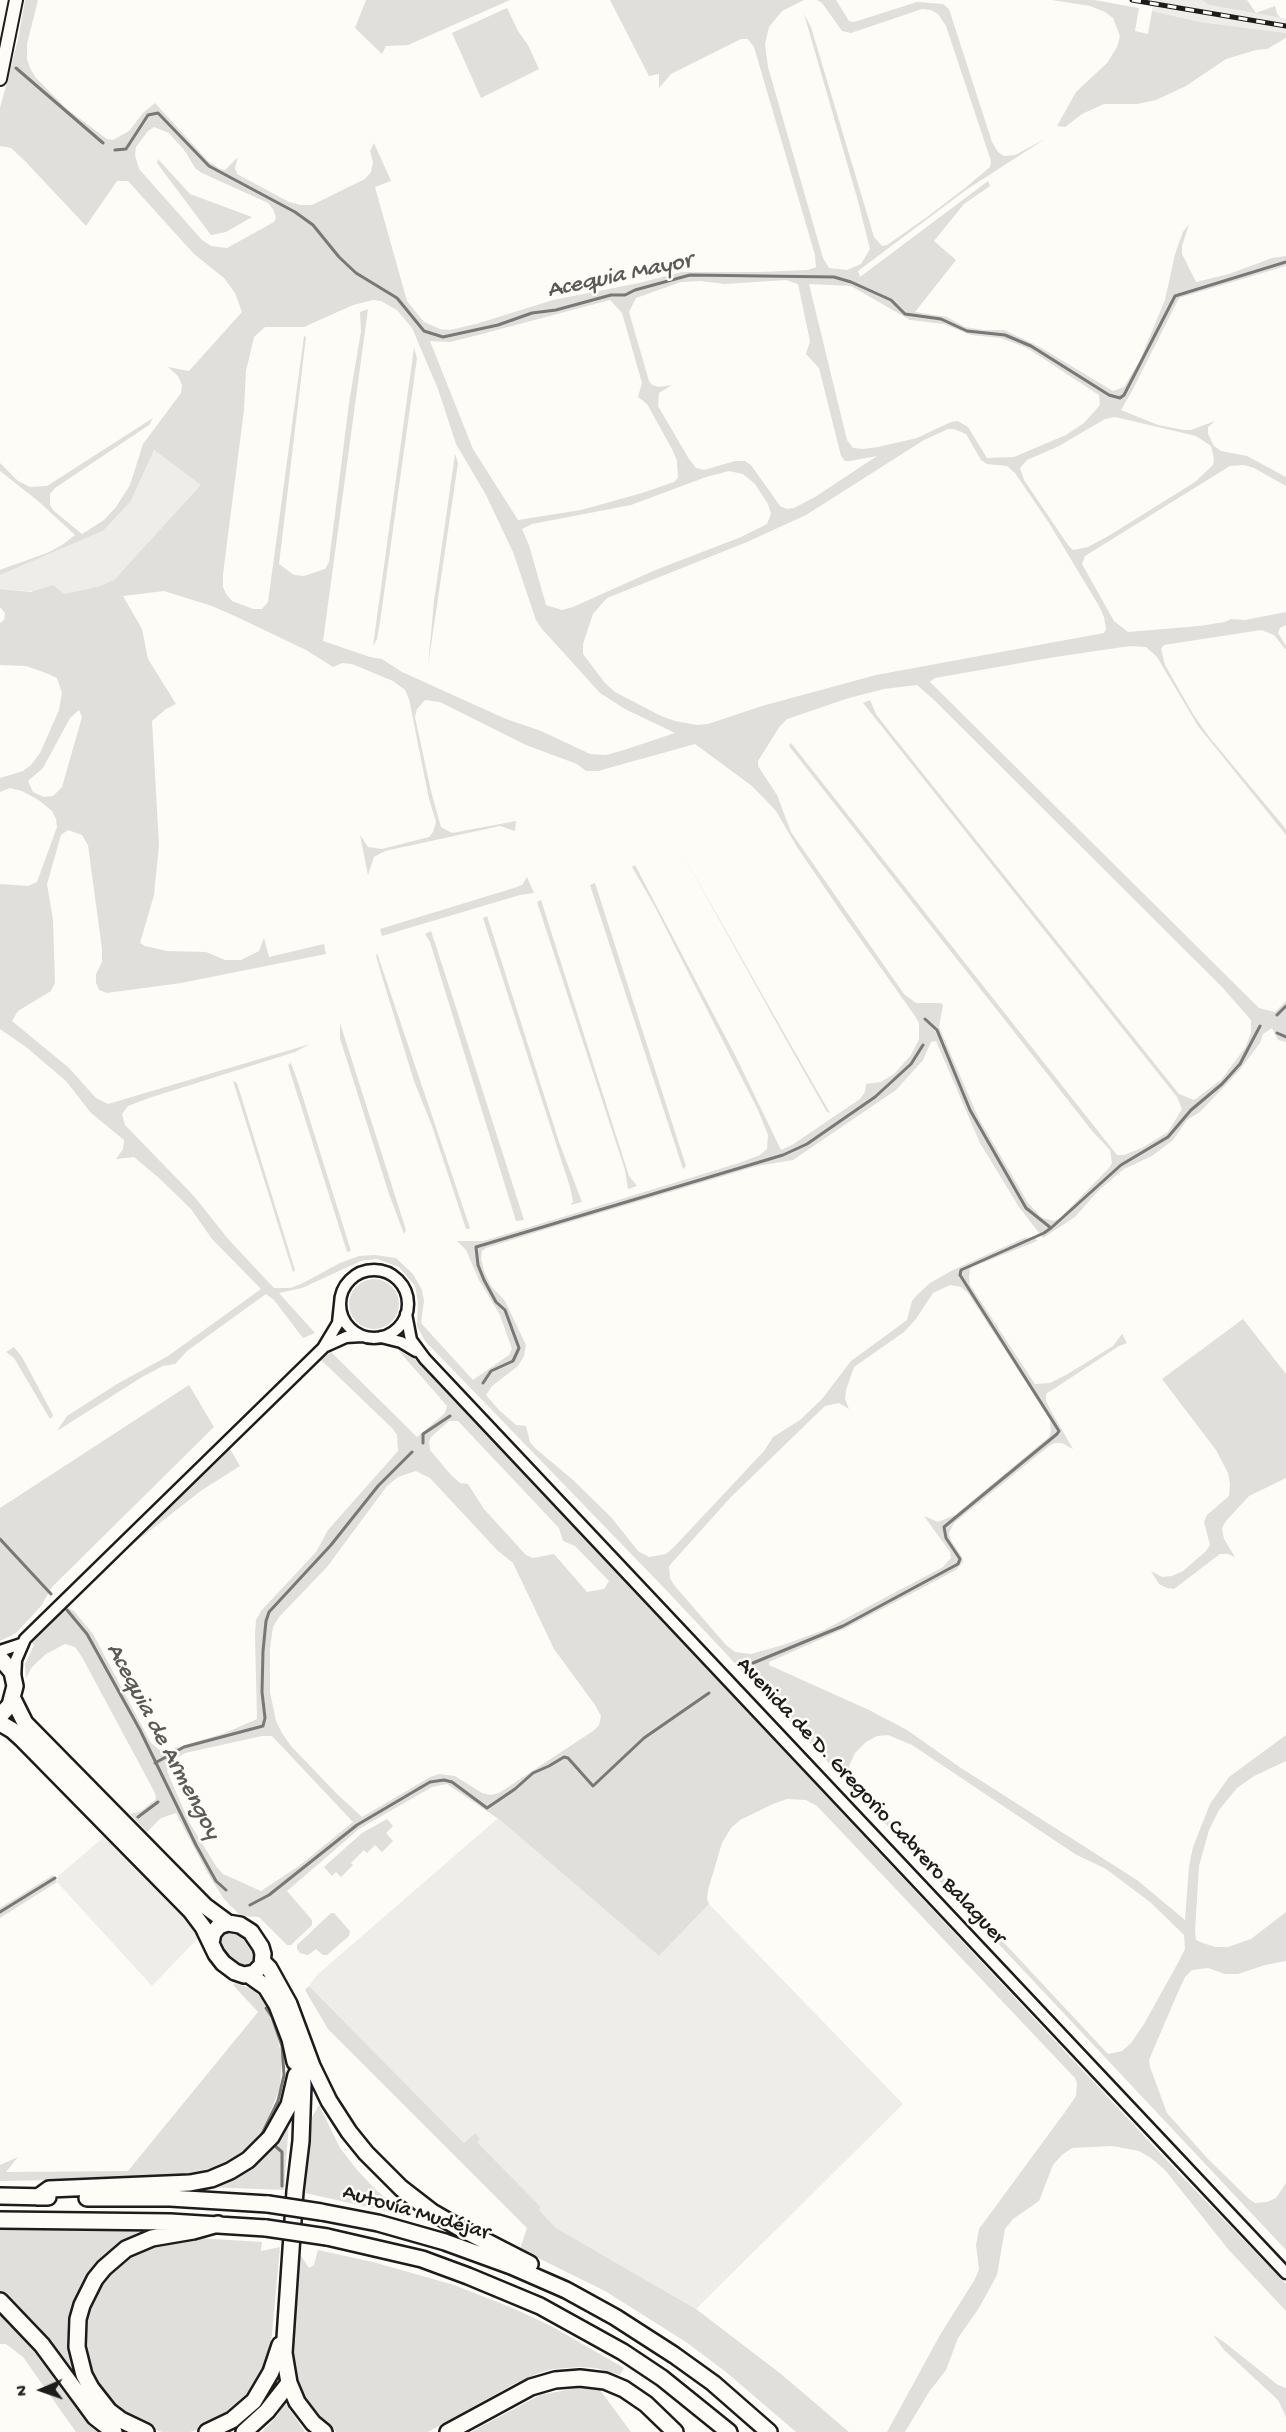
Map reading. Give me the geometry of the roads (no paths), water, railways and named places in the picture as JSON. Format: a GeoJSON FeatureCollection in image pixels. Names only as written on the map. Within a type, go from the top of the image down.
{"type":"FeatureCollection","features":[{"type":"Feature","properties":{"kind":"highway"},"geometry":{"type":"LineString","coordinates":[[0,1658],[12,1672],[14,1693],[25,1723],[205,1906],[228,1923],[240,1925],[255,1937],[262,1951],[263,1962],[258,1970],[249,1975]]}},
{"type":"Feature","properties":{"kind":"highway"},"geometry":{"type":"LineString","coordinates":[[0,1716],[14,1693]]}},
{"type":"Feature","properties":{"kind":"highway"},"geometry":{"type":"LineString","coordinates":[[0,1723],[22,1739],[191,1911],[203,1927],[216,1954],[227,1967],[238,1974],[249,1975],[266,1988],[277,2004],[290,2039],[296,2072],[295,2190]]}},
{"type":"Feature","properties":{"kind":"highway"},"geometry":{"type":"LineString","coordinates":[[212,1943],[216,1929],[228,1923]]}},
{"type":"Feature","properties":{"kind":"highway"},"geometry":{"type":"LineString","coordinates":[[263,1962],[269,1968],[285,1998],[320,2084],[335,2110],[357,2143],[388,2177],[445,2220],[554,2276],[566,2290]]}},
{"type":"Feature","properties":{"kind":"highway"},"geometry":{"type":"LineString","coordinates":[[300,2036],[302,2118],[284,2353],[289,2383],[297,2402],[324,2432]]}},
{"type":"Feature","properties":{"kind":"highway"},"geometry":{"type":"LineString","coordinates":[[38,2197],[49,2189],[190,2183],[211,2179],[230,2171],[256,2153],[271,2137],[289,2104],[296,2072]]}},
{"type":"Feature","properties":{"kind":"highway","name":"Autovía Mudéjar"},"geometry":{"type":"LineString","coordinates":[[0,2196],[170,2199],[268,2204],[378,2223],[445,2242],[511,2266],[566,2290],[615,2317],[713,2383],[769,2432]]}},
{"type":"Feature","properties":{"kind":"highway","name":"Autovía Mudéjar"},"geometry":{"type":"LineString","coordinates":[[0,2220],[218,2224],[267,2228],[327,2236],[422,2259],[540,2306],[623,2352],[662,2379],[729,2432]]}},
{"type":"Feature","properties":{"kind":"highway"},"geometry":{"type":"LineString","coordinates":[[146,2432],[109,2411],[90,2388],[77,2347],[82,2305],[95,2279],[126,2249],[152,2238],[218,2224]]}},
{"type":"Feature","properties":{"kind":"highway"},"geometry":{"type":"LineString","coordinates":[[0,2301],[42,2345],[95,2416],[114,2432]]}},
{"type":"Feature","properties":{"kind":"highway"},"geometry":{"type":"LineString","coordinates":[[207,2432],[232,2420],[254,2401],[276,2361],[285,2324]]}},
{"type":"Feature","properties":{"kind":"highway"},"geometry":{"type":"LineString","coordinates":[[448,2432],[531,2387],[555,2380],[580,2378],[605,2381],[624,2390],[646,2404],[675,2432]]}},
{"type":"Feature","properties":{"kind":"highway"},"geometry":{"type":"LineString","coordinates":[[244,2432],[267,2411],[289,2383]]}},
{"type":"Feature","properties":{"kind":"main road"},"geometry":{"type":"LineString","coordinates":[[0,78],[16,0]]}},
{"type":"Feature","properties":{"kind":"street"},"geometry":{"type":"LineString","coordinates":[[14,1693],[16,1660],[21,1644],[71,1592],[323,1348],[338,1339],[363,1336],[381,1338],[397,1329],[406,1314],[406,1296],[401,1285],[392,1276],[375,1270],[363,1272],[353,1278],[345,1287],[338,1323],[323,1348]]}},
{"type":"Feature","properties":{"kind":"street"},"geometry":{"type":"LineString","coordinates":[[340,1304],[342,1316],[348,1326],[363,1336]]}},
{"type":"Feature","properties":{"kind":"street","name":"Avenida de D. Gregorio Cabrero Balaguer"},"geometry":{"type":"LineString","coordinates":[[406,1314],[411,1340],[425,1359],[1286,2273]]}},
{"type":"Feature","properties":{"kind":"street","name":"Avenida de D. Gregorio Cabrero Balaguer"},"geometry":{"type":"LineString","coordinates":[[381,1338],[401,1342],[425,1359]]}},
{"type":"Feature","properties":{"kind":"street"},"geometry":{"type":"LineString","coordinates":[[0,1651],[21,1644]]}},
{"type":"Feature","properties":{"kind":"waterway","name":"Acequia Mayor"},"geometry":{"type":"LineString","coordinates":[[16,68],[103,143]]}},
{"type":"Feature","properties":{"kind":"waterway","name":"Acequia Mayor"},"geometry":{"type":"LineString","coordinates":[[115,150],[126,149],[148,115],[158,113],[209,166],[295,212],[313,225],[339,257],[356,273],[397,298],[424,331],[443,337],[498,325],[532,313],[556,310],[611,295],[625,295],[635,290],[690,275],[834,277],[891,300],[905,314],[941,319],[967,331],[1005,335],[1031,346],[1109,395],[1120,398],[1124,395],[1175,296],[1286,262]]}},
{"type":"Feature","properties":{"kind":"waterway"},"geometry":{"type":"LineString","coordinates":[[1277,1015],[1286,1006]]}},
{"type":"Feature","properties":{"kind":"waterway"},"geometry":{"type":"LineString","coordinates":[[925,1019],[937,1030],[970,1110],[1026,1208],[1051,1228],[1121,1165],[1168,1137],[1191,1110],[1222,1084],[1240,1064],[1260,1026]]}},
{"type":"Feature","properties":{"kind":"waterway"},"geometry":{"type":"LineString","coordinates":[[1277,1033],[1286,1037]]}},
{"type":"Feature","properties":{"kind":"waterway"},"geometry":{"type":"LineString","coordinates":[[483,1383],[491,1371],[513,1361],[519,1348],[505,1310],[496,1302],[484,1280],[478,1265],[476,1247],[783,1155],[807,1144],[875,1097],[911,1064],[923,1045]]}},
{"type":"Feature","properties":{"kind":"waterway","name":"Acequia de Armengoy"},"geometry":{"type":"LineString","coordinates":[[753,1663],[843,1626],[958,1564],[960,1559],[946,1538],[944,1527],[1057,1434],[1059,1431],[960,1275],[961,1270],[1051,1228]]}},
{"type":"Feature","properties":{"kind":"waterway"},"geometry":{"type":"LineString","coordinates":[[423,1443],[423,1434],[450,1416]]}},
{"type":"Feature","properties":{"kind":"waterway"},"geometry":{"type":"LineString","coordinates":[[155,1763],[184,1747],[263,1726],[265,1718],[262,1692],[263,1651],[269,1612],[331,1545],[378,1486],[412,1452]]}},
{"type":"Feature","properties":{"kind":"waterway","name":"Acequia de Armengoy"},"geometry":{"type":"LineString","coordinates":[[0,1539],[51,1594]]}},
{"type":"Feature","properties":{"kind":"waterway","name":"Acequia de Armengoy"},"geometry":{"type":"LineString","coordinates":[[67,1610],[87,1634],[140,1730],[196,1845],[216,1881],[226,1890]]}},
{"type":"Feature","properties":{"kind":"waterway","name":"Acequia de Armengoy"},"geometry":{"type":"LineString","coordinates":[[250,1905],[269,1895],[357,1825],[430,1782],[444,1780],[452,1782],[487,1808],[515,1789],[533,1773],[564,1757],[568,1758],[593,1786],[644,1738],[709,1693]]}},
{"type":"Feature","properties":{"kind":"waterway"},"geometry":{"type":"LineString","coordinates":[[138,1817],[158,1802]]}},
{"type":"Feature","properties":{"kind":"waterway"},"geometry":{"type":"LineString","coordinates":[[0,1912],[55,1878]]}},
{"type":"Feature","properties":{"kind":"waterway"},"geometry":{"type":"LineString","coordinates":[[262,2134],[278,2101],[284,2075],[282,2046],[272,2017],[266,2008]]}},
{"type":"Feature","properties":{"kind":"waterway"},"geometry":{"type":"LineString","coordinates":[[274,2145],[282,2152],[282,2186]]}},
{"type":"Feature","properties":{"kind":"railway"},"geometry":{"type":"LineString","coordinates":[[1132,0],[1286,26]]}}]}
